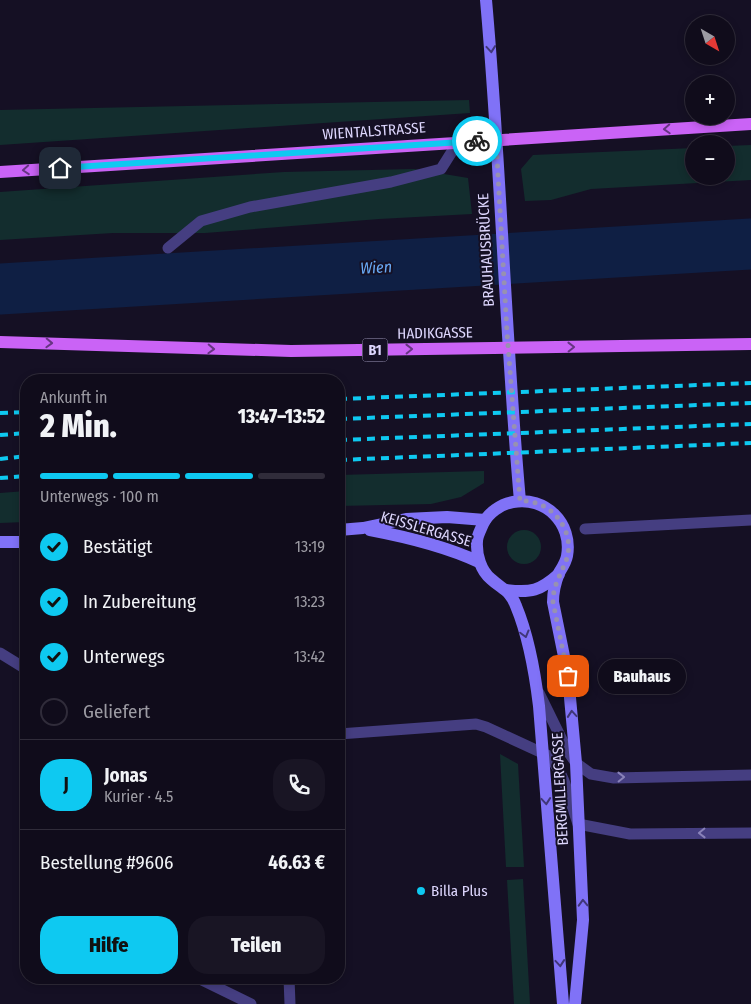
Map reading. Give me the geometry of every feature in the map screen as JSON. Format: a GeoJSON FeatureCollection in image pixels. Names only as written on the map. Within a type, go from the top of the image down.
{"type":"FeatureCollection","features":[{"type":"Feature","properties":{"kind":"main road"},"geometry":{"type":"LineString","coordinates":[[486,0],[495,98],[496,140]]}},
{"type":"Feature","properties":{"kind":"main road","name":"WIENTALSTRASSE"},"geometry":{"type":"LineString","coordinates":[[0,172],[751,124]]}},
{"type":"Feature","properties":{"kind":"main road","name":"BRAUHAUSBRÜCKE"},"geometry":{"type":"LineString","coordinates":[[496,140],[520,501]]}},
{"type":"Feature","properties":{"kind":"main road","name":"HADIKGASSE"},"geometry":{"type":"LineString","coordinates":[[0,342],[291,351],[751,344]]}},
{"type":"Feature","properties":{"kind":"main road"},"geometry":{"type":"LineString","coordinates":[[479,562],[477,540],[485,520],[495,510],[507,503],[520,501]]}},
{"type":"Feature","properties":{"kind":"main road","name":"BERGMILLERGASSE"},"geometry":{"type":"LineString","coordinates":[[520,501],[537,503],[551,510],[562,523],[568,538],[567,557],[553,591],[553,602],[568,676],[576,763],[583,920],[575,1004]]}},
{"type":"Feature","properties":{"kind":"main road","name":"KEISSLERGASSE"},"geometry":{"type":"LineString","coordinates":[[345,530],[363,528],[406,519],[447,517],[485,520]]}},
{"type":"Feature","properties":{"kind":"main road","name":"KEISSLERGASSE"},"geometry":{"type":"LineString","coordinates":[[363,528],[438,546],[479,562]]}},
{"type":"Feature","properties":{"kind":"main road"},"geometry":{"type":"LineString","coordinates":[[0,542],[20,542]]}},
{"type":"Feature","properties":{"kind":"main road","name":"BERGMILLERGASSE"},"geometry":{"type":"LineString","coordinates":[[479,562],[490,579],[506,590],[511,596],[520,618],[532,659],[537,689],[563,1004]]}},
{"type":"Feature","properties":{"kind":"main road"},"geometry":{"type":"LineString","coordinates":[[506,590],[525,592],[544,587],[559,574]]}},
{"type":"Feature","properties":{"kind":"lane"},"geometry":{"type":"LineString","coordinates":[[168,248],[201,221],[250,207],[391,182],[441,169],[458,142]]}},
{"type":"Feature","properties":{"kind":"lane"},"geometry":{"type":"LineString","coordinates":[[585,529],[751,520]]}},
{"type":"Feature","properties":{"kind":"lane"},"geometry":{"type":"LineString","coordinates":[[0,653],[20,666]]}},
{"type":"Feature","properties":{"kind":"lane"},"geometry":{"type":"LineString","coordinates":[[537,689],[557,732],[576,763],[591,774],[602,777],[751,775]]}},
{"type":"Feature","properties":{"kind":"lane"},"geometry":{"type":"LineString","coordinates":[[345,734],[476,724],[486,726],[549,756],[559,770],[578,824],[630,834],[751,833]]}},
{"type":"Feature","properties":{"kind":"lane"},"geometry":{"type":"LineString","coordinates":[[210,984],[251,1004]]}},
{"type":"Feature","properties":{"kind":"lane"},"geometry":{"type":"LineString","coordinates":[[289,984],[290,1004]]}},
{"type":"Feature","properties":{"kind":"green space"},"geometry":{"type":"Polygon","coordinates":[[[469,100],[470,113],[0,145],[0,110],[469,100]]]}},
{"type":"Feature","properties":{"kind":"green space"},"geometry":{"type":"Polygon","coordinates":[[[751,145],[751,180],[735,181],[735,146],[751,145]]]}},
{"type":"Feature","properties":{"kind":"green space"},"geometry":{"type":"Polygon","coordinates":[[[685,148],[685,184],[591,189],[551,200],[525,201],[521,169],[533,155],[685,148]]]}},
{"type":"Feature","properties":{"kind":"green space"},"geometry":{"type":"Polygon","coordinates":[[[414,169],[468,178],[472,214],[379,219],[205,233],[113,233],[0,240],[0,192],[284,172],[414,169]]]}},
{"type":"Feature","properties":{"kind":"green space"},"geometry":{"type":"Polygon","coordinates":[[[484,471],[484,483],[461,497],[431,504],[345,506],[345,475],[484,471]]]}},
{"type":"Feature","properties":{"kind":"green space"},"geometry":{"type":"Polygon","coordinates":[[[20,491],[20,522],[0,523],[0,493],[20,491]]]}},
{"type":"Feature","properties":{"kind":"green space"},"geometry":{"type":"Polygon","coordinates":[[[524,530],[531,531],[536,535],[540,540],[540,554],[536,559],[531,563],[524,564],[517,563],[512,559],[508,554],[507,547],[508,540],[512,535],[517,531],[524,530]]]}},
{"type":"Feature","properties":{"kind":"green space"},"geometry":{"type":"Polygon","coordinates":[[[500,754],[518,764],[524,867],[506,867],[500,754]]]}},
{"type":"Feature","properties":{"kind":"green space"},"geometry":{"type":"Polygon","coordinates":[[[523,879],[530,1004],[514,1004],[507,880],[523,879]]]}},
{"type":"Feature","properties":{"kind":"waterway","name":"Wien"},"geometry":{"type":"LineString","coordinates":[[0,289],[751,244]]}},
{"type":"Feature","properties":{"kind":"railway"},"geometry":{"type":"LineString","coordinates":[[345,399],[751,383]]}},
{"type":"Feature","properties":{"kind":"railway"},"geometry":{"type":"LineString","coordinates":[[345,419],[751,403]]}},
{"type":"Feature","properties":{"kind":"railway"},"geometry":{"type":"LineString","coordinates":[[0,413],[20,412]]}},
{"type":"Feature","properties":{"kind":"railway"},"geometry":{"type":"LineString","coordinates":[[345,440],[751,424]]}},
{"type":"Feature","properties":{"kind":"railway"},"geometry":{"type":"LineString","coordinates":[[0,435],[20,433]]}},
{"type":"Feature","properties":{"kind":"railway"},"geometry":{"type":"LineString","coordinates":[[345,460],[751,443]]}},
{"type":"Feature","properties":{"kind":"railway"},"geometry":{"type":"LineString","coordinates":[[0,459],[20,457]]}},
{"type":"Feature","properties":{"kind":"railway"},"geometry":{"type":"LineString","coordinates":[[0,478],[20,476]]}},
{"type":"Feature","properties":{"kind":"way so far"},"geometry":{"type":"LineString","coordinates":[[477,141],[496,140],[507,332],[520,501],[537,503],[551,510],[562,523],[568,538],[567,557],[553,591],[553,602],[568,676]]}},
{"type":"Feature","properties":{"kind":"place","name":"Bauhaus"},"geometry":{"type":"Point","coordinates":[568,676]}},
{"type":"Feature","properties":{"kind":"place","name":"Billa Plus"},"geometry":{"type":"Point","coordinates":[421,891]}},
{"type":"Feature","properties":{"kind":"route"},"geometry":{"type":"LineString","coordinates":[[60,168],[477,141]]}}]}
